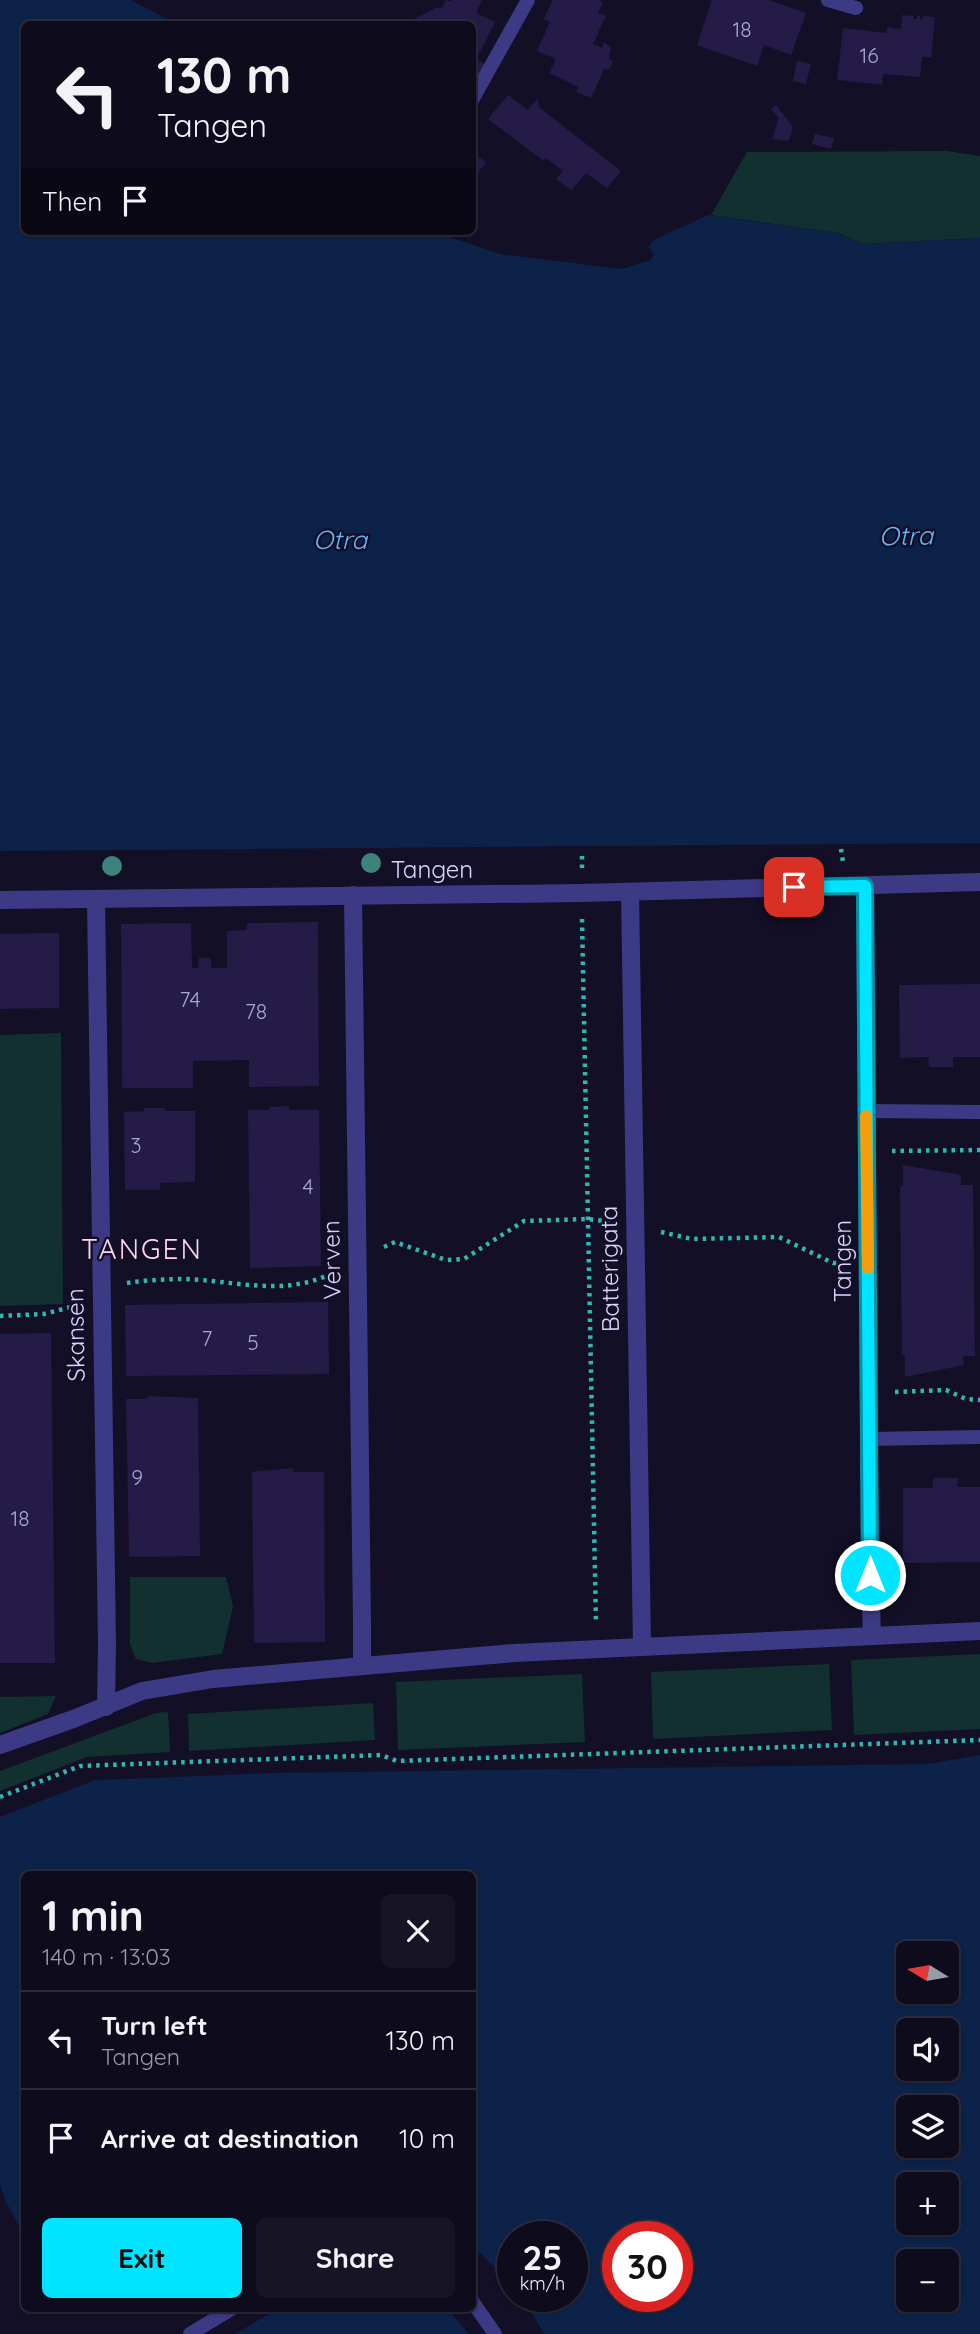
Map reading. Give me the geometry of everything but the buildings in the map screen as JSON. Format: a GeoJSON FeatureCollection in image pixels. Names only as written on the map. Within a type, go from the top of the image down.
{"type":"FeatureCollection","features":[{"type":"Feature","properties":{"kind":"street","name":"Tangen"},"geometry":{"type":"LineString","coordinates":[[0,900],[581,893],[980,882]]}},
{"type":"Feature","properties":{"kind":"street","name":"Tangen"},"geometry":{"type":"LineString","coordinates":[[865,886],[872,1636]]}},
{"type":"Feature","properties":{"kind":"street","name":"Batterigata"},"geometry":{"type":"LineString","coordinates":[[630,892],[642,1646]]}},
{"type":"Feature","properties":{"kind":"street","name":"Verven"},"geometry":{"type":"LineString","coordinates":[[353,895],[362,1666]]}},
{"type":"Feature","properties":{"kind":"street","name":"Skansen"},"geometry":{"type":"LineString","coordinates":[[96,900],[106,1707]]}},
{"type":"Feature","properties":{"kind":"street"},"geometry":{"type":"LineString","coordinates":[[0,1745],[106,1707],[142,1691],[175,1684],[321,1668],[514,1653],[980,1631]]}},
{"type":"Feature","properties":{"kind":"lane"},"geometry":{"type":"LineString","coordinates":[[476,93],[528,0]]}},
{"type":"Feature","properties":{"kind":"lane"},"geometry":{"type":"LineString","coordinates":[[828,0],[856,8]]}},
{"type":"Feature","properties":{"kind":"lane"},"geometry":{"type":"LineString","coordinates":[[866,1111],[980,1112]]}},
{"type":"Feature","properties":{"kind":"lane"},"geometry":{"type":"LineString","coordinates":[[869,1439],[980,1437]]}},
{"type":"Feature","properties":{"kind":"lane"},"geometry":{"type":"LineString","coordinates":[[476,2307],[495,2334]]}},
{"type":"Feature","properties":{"kind":"lane"},"geometry":{"type":"LineString","coordinates":[[190,2334],[226,2312]]}},
{"type":"Feature","properties":{"kind":"path"},"geometry":{"type":"LineString","coordinates":[[582,851],[597,1648]]}},
{"type":"Feature","properties":{"kind":"path"},"geometry":{"type":"LineString","coordinates":[[867,1151],[980,1150]]}},
{"type":"Feature","properties":{"kind":"path"},"geometry":{"type":"LineString","coordinates":[[0,1316],[44,1314],[71,1309],[113,1285],[135,1282],[186,1279],[267,1287],[300,1285],[329,1275],[395,1242],[446,1261],[464,1259],[524,1221],[588,1219],[692,1238],[779,1237],[833,1263],[867,1262]]}},
{"type":"Feature","properties":{"kind":"path"},"geometry":{"type":"LineString","coordinates":[[869,1393],[946,1390],[966,1399],[980,1400]]}},
{"type":"Feature","properties":{"kind":"path"},"geometry":{"type":"LineString","coordinates":[[0,1797],[80,1766],[381,1755],[397,1761],[980,1740]]}},
{"type":"Feature","properties":{"kind":"green space"},"geometry":{"type":"Polygon","coordinates":[[[947,151],[980,156],[980,238],[863,244],[838,233],[711,215],[747,152],[947,151]]]}},
{"type":"Feature","properties":{"kind":"green space"},"geometry":{"type":"Polygon","coordinates":[[[61,1033],[63,1304],[0,1306],[0,1035],[61,1033]]]}},
{"type":"Feature","properties":{"kind":"green space"},"geometry":{"type":"Polygon","coordinates":[[[130,1577],[226,1577],[233,1606],[222,1654],[152,1663],[136,1659],[130,1644],[130,1577]]]}},
{"type":"Feature","properties":{"kind":"green space"},"geometry":{"type":"Polygon","coordinates":[[[980,1654],[980,1729],[854,1735],[851,1660],[980,1654]]]}},
{"type":"Feature","properties":{"kind":"green space"},"geometry":{"type":"Polygon","coordinates":[[[829,1664],[832,1730],[653,1739],[651,1672],[829,1664]]]}},
{"type":"Feature","properties":{"kind":"green space"},"geometry":{"type":"Polygon","coordinates":[[[582,1674],[585,1742],[398,1750],[396,1682],[582,1674]]]}},
{"type":"Feature","properties":{"kind":"green space"},"geometry":{"type":"Polygon","coordinates":[[[56,1696],[48,1714],[0,1733],[0,1697],[56,1696]]]}},
{"type":"Feature","properties":{"kind":"green space"},"geometry":{"type":"Polygon","coordinates":[[[373,1703],[375,1740],[189,1751],[188,1714],[373,1703]]]}},
{"type":"Feature","properties":{"kind":"green space"},"geometry":{"type":"Polygon","coordinates":[[[168,1712],[170,1752],[87,1757],[0,1791],[0,1771],[156,1713],[168,1712]]]}},
{"type":"Feature","properties":{"kind":"water","name":"Otra"},"geometry":{"type":"Polygon","coordinates":[[[0,0],[131,0],[170,21],[21,21],[21,235],[444,235],[500,254],[622,269],[651,260],[654,254],[648,247],[654,240],[708,215],[838,233],[863,244],[980,238],[980,843],[0,851],[0,0]]]}},
{"type":"Feature","properties":{"kind":"water"},"geometry":{"type":"Polygon","coordinates":[[[980,1755],[980,2334],[544,2334],[531,2312],[588,2312],[588,2221],[497,2221],[497,2270],[476,2249],[476,1871],[21,1871],[21,2229],[0,2185],[0,1817],[95,1780],[275,1773],[926,1764],[980,1755]]]}},
{"type":"Feature","properties":{"kind":"water"},"geometry":{"type":"Polygon","coordinates":[[[272,2312],[450,2312],[469,2334],[235,2334],[272,2312]]]}},
{"type":"Feature","properties":{"kind":"slow traffic"},"geometry":{"type":"LineString","coordinates":[[866,1116],[868,1268]]}},
{"type":"Feature","properties":{"kind":"district","name":"TANGEN"},"geometry":{"type":"Point","coordinates":[142,1249]}},
{"type":"Feature","properties":{"kind":"route"},"geometry":{"type":"LineString","coordinates":[[794,887],[865,886],[870,1575]]}}]}
